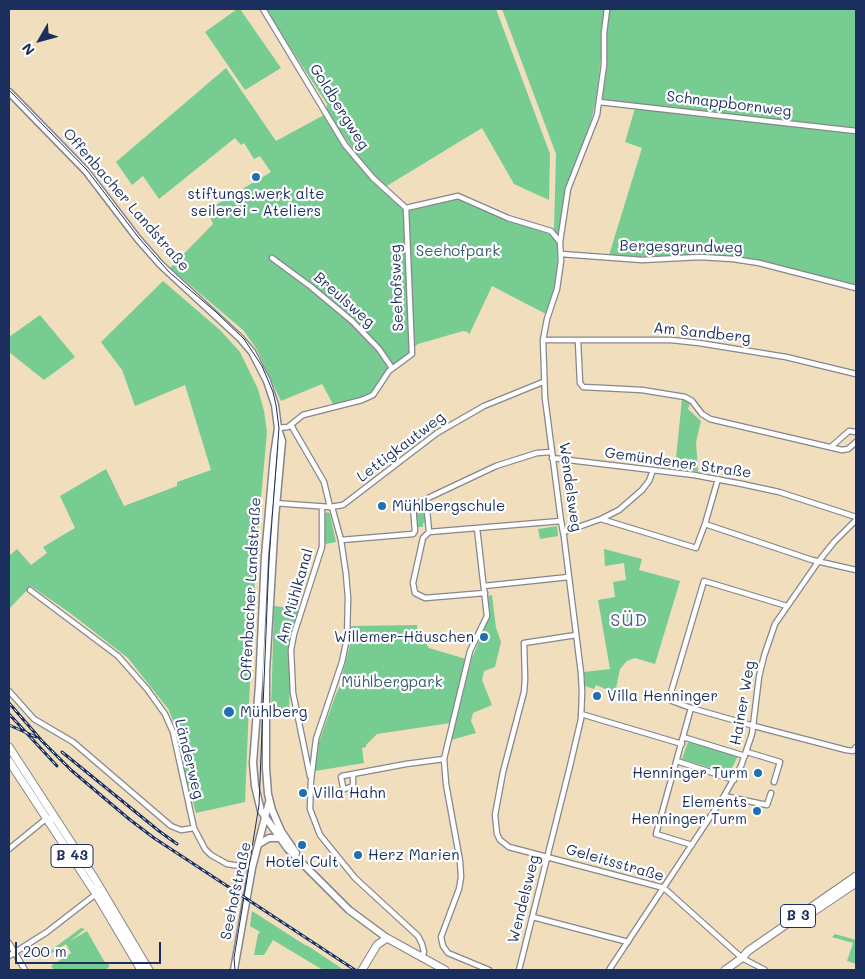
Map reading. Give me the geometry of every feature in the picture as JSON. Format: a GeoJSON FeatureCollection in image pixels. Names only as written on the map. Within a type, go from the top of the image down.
{"type":"FeatureCollection","features":[{"type":"Feature","properties":{"kind":"main road","name":"Offenbacher Landstraße"},"geometry":{"type":"LineString","coordinates":[[9,92],[86,171],[160,265],[229,326],[248,347],[271,390],[278,428],[273,502],[266,715],[266,781],[270,801],[281,831],[298,858]]}},
{"type":"Feature","properties":{"kind":"main road","name":"Offenbacher Landstraße"},"geometry":{"type":"LineString","coordinates":[[273,502],[265,556],[260,685],[254,774],[259,805],[265,818],[288,849],[349,910],[387,938],[445,970]]}},
{"type":"Feature","properties":{"kind":"main road"},"geometry":{"type":"LineString","coordinates":[[257,714],[262,713],[266,715]]}},
{"type":"Feature","properties":{"kind":"main road","name":"B 43"},"geometry":{"type":"LineString","coordinates":[[9,747],[105,896],[149,970]]}},
{"type":"Feature","properties":{"kind":"main road","name":"B 43"},"geometry":{"type":"LineString","coordinates":[[9,761],[96,894],[142,970]]}},
{"type":"Feature","properties":{"kind":"main road","name":"Seehofstraße"},"geometry":{"type":"LineString","coordinates":[[234,970],[252,868],[270,801]]}},
{"type":"Feature","properties":{"kind":"main road"},"geometry":{"type":"LineString","coordinates":[[259,844],[268,838],[279,838]]}},
{"type":"Feature","properties":{"kind":"main road","name":"B 3"},"geometry":{"type":"LineString","coordinates":[[725,970],[742,958],[748,951],[856,876]]}},
{"type":"Feature","properties":{"kind":"main road","name":"B 3"},"geometry":{"type":"LineString","coordinates":[[742,958],[751,955],[856,883]]}},
{"type":"Feature","properties":{"kind":"main road"},"geometry":{"type":"LineString","coordinates":[[374,929],[377,945]]}},
{"type":"Feature","properties":{"kind":"main road"},"geometry":{"type":"LineString","coordinates":[[362,970],[377,945],[387,938]]}},
{"type":"Feature","properties":{"kind":"street","name":"Goldbergweg"},"geometry":{"type":"LineString","coordinates":[[263,9],[345,145],[373,178],[406,208]]}},
{"type":"Feature","properties":{"kind":"street","name":"Wendelsweg"},"geometry":{"type":"LineString","coordinates":[[519,970],[570,766],[581,714],[581,683],[576,635],[543,382],[543,340],[547,319],[557,289],[561,254],[560,242],[568,189],[595,123],[604,65],[604,24],[608,9]]}},
{"type":"Feature","properties":{"kind":"street","name":"Schnappbornweg"},"geometry":{"type":"LineString","coordinates":[[599,102],[856,131]]}},
{"type":"Feature","properties":{"kind":"street"},"geometry":{"type":"LineString","coordinates":[[406,208],[458,196],[508,218],[551,231],[560,242]]}},
{"type":"Feature","properties":{"kind":"street","name":"Seehofsweg"},"geometry":{"type":"LineString","coordinates":[[392,368],[412,354],[406,208]]}},
{"type":"Feature","properties":{"kind":"street","name":"Bergesgrundweg"},"geometry":{"type":"LineString","coordinates":[[561,254],[642,260],[733,259],[759,262],[856,288]]}},
{"type":"Feature","properties":{"kind":"street","name":"Breulsweg"},"geometry":{"type":"LineString","coordinates":[[272,258],[310,286],[352,321],[379,349],[392,368]]}},
{"type":"Feature","properties":{"kind":"street","name":"Am Sandberg"},"geometry":{"type":"LineString","coordinates":[[543,340],[671,340],[699,343],[786,357],[856,374]]}},
{"type":"Feature","properties":{"kind":"street"},"geometry":{"type":"LineString","coordinates":[[578,340],[580,383],[583,386],[642,390],[685,397],[692,401],[702,414],[710,419],[845,450],[856,442]]}},
{"type":"Feature","properties":{"kind":"street"},"geometry":{"type":"LineString","coordinates":[[278,428],[291,425],[303,415],[362,400],[373,395],[392,368]]}},
{"type":"Feature","properties":{"kind":"street","name":"Lettigkautweg"},"geometry":{"type":"LineString","coordinates":[[273,502],[322,507],[343,505],[420,444],[450,424],[484,406],[543,382]]}},
{"type":"Feature","properties":{"kind":"street"},"geometry":{"type":"LineString","coordinates":[[291,425],[325,485],[340,540],[348,598],[347,638],[342,662],[316,739],[310,809],[320,835],[355,878],[418,936],[424,952],[421,958]]}},
{"type":"Feature","properties":{"kind":"street"},"geometry":{"type":"LineString","coordinates":[[832,446],[849,431],[856,432]]}},
{"type":"Feature","properties":{"kind":"street"},"geometry":{"type":"LineString","coordinates":[[340,540],[414,534],[414,506],[496,466],[537,453],[552,452]]}},
{"type":"Feature","properties":{"kind":"street","name":"Gemündener Straße"},"geometry":{"type":"LineString","coordinates":[[552,458],[718,479],[779,492],[856,519]]}},
{"type":"Feature","properties":{"kind":"street"},"geometry":{"type":"LineString","coordinates":[[564,532],[601,519],[619,510],[642,490],[649,481],[653,470]]}},
{"type":"Feature","properties":{"kind":"street"},"geometry":{"type":"LineString","coordinates":[[601,519],[696,548],[718,479]]}},
{"type":"Feature","properties":{"kind":"street"},"geometry":{"type":"LineString","coordinates":[[426,499],[429,532]]}},
{"type":"Feature","properties":{"kind":"street","name":"Am Mühlkanal"},"geometry":{"type":"LineString","coordinates":[[311,780],[294,699],[292,650],[294,634],[322,548],[322,507]]}},
{"type":"Feature","properties":{"kind":"street","name":"Hainer Weg"},"geometry":{"type":"LineString","coordinates":[[609,970],[734,780],[746,754],[754,726],[757,691],[764,656],[774,624],[818,562],[856,519]]}},
{"type":"Feature","properties":{"kind":"street"},"geometry":{"type":"LineString","coordinates":[[485,593],[425,598],[416,593],[413,583],[423,538],[429,532],[561,521]]}},
{"type":"Feature","properties":{"kind":"street"},"geometry":{"type":"LineString","coordinates":[[705,524],[818,562],[856,570]]}},
{"type":"Feature","properties":{"kind":"street"},"geometry":{"type":"LineString","coordinates":[[477,528],[485,593],[486,619],[470,651],[444,759],[446,790],[460,861],[461,877],[459,889],[442,933],[442,942],[448,954],[489,970]]}},
{"type":"Feature","properties":{"kind":"street"},"geometry":{"type":"LineString","coordinates":[[484,586],[569,577]]}},
{"type":"Feature","properties":{"kind":"street"},"geometry":{"type":"LineString","coordinates":[[786,606],[704,581],[669,696],[672,701],[691,708],[754,726],[849,751],[854,750],[856,747]]}},
{"type":"Feature","properties":{"kind":"street","name":"Länderweg"},"geometry":{"type":"LineString","coordinates":[[30,590],[118,656],[134,672],[158,704],[173,732],[194,828],[205,849],[227,864],[252,868]]}},
{"type":"Feature","properties":{"kind":"street","name":"Geleitsstraße"},"geometry":{"type":"LineString","coordinates":[[576,635],[524,643],[526,679],[503,772],[496,815],[498,834],[504,844],[509,847],[664,888],[742,958],[765,970]]}},
{"type":"Feature","properties":{"kind":"street"},"geometry":{"type":"LineString","coordinates":[[9,691],[34,719],[69,739],[171,826],[181,830],[194,828]]}},
{"type":"Feature","properties":{"kind":"street"},"geometry":{"type":"LineString","coordinates":[[691,708],[678,761],[656,834],[692,845]]}},
{"type":"Feature","properties":{"kind":"street"},"geometry":{"type":"LineString","coordinates":[[581,714],[682,744]]}},
{"type":"Feature","properties":{"kind":"street"},"geometry":{"type":"LineString","coordinates":[[684,737],[780,762],[774,782]]}},
{"type":"Feature","properties":{"kind":"street"},"geometry":{"type":"LineString","coordinates":[[353,774],[444,759]]}},
{"type":"Feature","properties":{"kind":"street"},"geometry":{"type":"LineString","coordinates":[[678,761],[734,780]]}},
{"type":"Feature","properties":{"kind":"street"},"geometry":{"type":"LineString","coordinates":[[724,796],[767,805],[771,794]]}},
{"type":"Feature","properties":{"kind":"street"},"geometry":{"type":"LineString","coordinates":[[9,849],[47,818],[56,820]]}},
{"type":"Feature","properties":{"kind":"street"},"geometry":{"type":"LineString","coordinates":[[9,956],[47,932],[96,894],[105,896]]}},
{"type":"Feature","properties":{"kind":"street"},"geometry":{"type":"LineString","coordinates":[[532,917],[628,942]]}},
{"type":"Feature","properties":{"kind":"street"},"geometry":{"type":"LineString","coordinates":[[9,943],[25,970]]}},
{"type":"Feature","properties":{"kind":"green space"},"geometry":{"type":"Polygon","coordinates":[[[237,9],[240,9],[281,68],[245,90],[205,32],[237,9]]]}},
{"type":"Feature","properties":{"kind":"green space"},"geometry":{"type":"Polygon","coordinates":[[[265,9],[496,9],[550,154],[549,200],[514,184],[482,128],[385,187],[358,156],[326,112],[327,104],[265,9]]]}},
{"type":"Feature","properties":{"kind":"green space"},"geometry":{"type":"Polygon","coordinates":[[[502,9],[605,9],[601,32],[601,58],[596,100],[591,122],[566,189],[559,235],[554,232],[556,154],[502,9]]]}},
{"type":"Feature","properties":{"kind":"green space"},"geometry":{"type":"Polygon","coordinates":[[[610,9],[856,9],[856,286],[760,260],[732,256],[630,257],[609,255],[642,148],[625,142],[636,105],[602,101],[607,66],[606,34],[610,9]]]}},
{"type":"Feature","properties":{"kind":"green space"},"geometry":{"type":"Polygon","coordinates":[[[226,68],[276,141],[324,115],[355,160],[405,210],[410,352],[389,368],[374,392],[361,398],[334,406],[322,384],[281,401],[256,348],[243,330],[170,268],[213,224],[207,210],[271,172],[260,156],[254,159],[244,143],[241,145],[235,138],[159,199],[143,176],[132,185],[116,162],[226,68]]]}},
{"type":"Feature","properties":{"kind":"green space","name":"Seehofpark"},"geometry":{"type":"Polygon","coordinates":[[[459,199],[507,220],[552,235],[557,243],[558,256],[554,290],[546,314],[492,286],[469,335],[468,332],[463,331],[418,344],[413,348],[408,211],[459,199]]]}},
{"type":"Feature","properties":{"kind":"green space"},"geometry":{"type":"Polygon","coordinates":[[[163,281],[220,330],[240,352],[258,389],[267,432],[257,543],[245,802],[196,813],[184,772],[182,747],[169,710],[128,658],[70,613],[31,586],[9,609],[9,556],[17,549],[31,565],[47,553],[43,547],[75,528],[60,496],[106,469],[124,506],[177,486],[177,482],[211,470],[185,385],[135,406],[122,370],[101,342],[163,281]]]}},
{"type":"Feature","properties":{"kind":"green space"},"geometry":{"type":"Polygon","coordinates":[[[40,315],[75,357],[44,380],[9,352],[9,337],[40,315]]]}},
{"type":"Feature","properties":{"kind":"green space"},"geometry":{"type":"Polygon","coordinates":[[[682,399],[690,403],[688,409],[701,421],[696,442],[698,472],[675,468],[682,399]]]}},
{"type":"Feature","properties":{"kind":"green space"},"geometry":{"type":"Polygon","coordinates":[[[420,506],[425,506],[425,523],[423,523],[423,527],[418,527],[416,509],[420,506]]]}},
{"type":"Feature","properties":{"kind":"green space"},"geometry":{"type":"Polygon","coordinates":[[[328,512],[336,542],[325,544],[324,514],[328,512]]]}},
{"type":"Feature","properties":{"kind":"green space"},"geometry":{"type":"Polygon","coordinates":[[[557,526],[558,536],[540,539],[538,529],[557,526]]]}},
{"type":"Feature","properties":{"kind":"green space"},"geometry":{"type":"Polygon","coordinates":[[[604,549],[642,559],[639,570],[680,581],[655,664],[635,658],[627,661],[620,669],[615,693],[596,685],[594,689],[585,686],[584,672],[610,669],[598,600],[615,597],[613,582],[626,580],[624,563],[605,566],[604,549]]]}},
{"type":"Feature","properties":{"kind":"green space"},"geometry":{"type":"Polygon","coordinates":[[[492,595],[496,628],[501,642],[495,667],[484,671],[482,680],[492,705],[473,713],[471,721],[476,733],[451,740],[472,658],[490,615],[488,596],[492,595]]]}},
{"type":"Feature","properties":{"kind":"green space"},"geometry":{"type":"Polygon","coordinates":[[[274,606],[302,609],[292,642],[289,710],[271,711],[274,606]]]}},
{"type":"Feature","properties":{"kind":"green space","name":"Mühlbergpark"},"geometry":{"type":"Polygon","coordinates":[[[417,625],[418,633],[429,648],[466,659],[450,723],[377,734],[366,747],[362,748],[364,763],[315,771],[319,742],[341,684],[351,641],[351,626],[417,625]]]}},
{"type":"Feature","properties":{"kind":"green space"},"geometry":{"type":"Polygon","coordinates":[[[688,742],[738,756],[729,774],[682,759],[688,742]]]}},
{"type":"Feature","properties":{"kind":"green space"},"geometry":{"type":"Polygon","coordinates":[[[252,911],[344,970],[323,970],[273,940],[264,955],[254,955],[260,932],[250,926],[252,911]]]}},
{"type":"Feature","properties":{"kind":"green space"},"geometry":{"type":"Polygon","coordinates":[[[81,928],[85,929],[70,941],[87,931],[104,961],[110,966],[105,970],[54,970],[51,966],[71,953],[66,944],[47,956],[46,954],[81,928]]]}},
{"type":"Feature","properties":{"kind":"green space"},"geometry":{"type":"Polygon","coordinates":[[[835,934],[856,940],[856,964],[847,961],[853,943],[832,937],[835,934]]]}},
{"type":"Feature","properties":{"kind":"tram line"},"geometry":{"type":"LineString","coordinates":[[9,90],[87,170],[139,238],[169,272],[244,339],[262,366],[273,392],[279,428],[269,559],[259,805],[234,958],[235,970]]}},
{"type":"Feature","properties":{"kind":"railway"},"geometry":{"type":"LineString","coordinates":[[9,703],[42,741],[71,770],[129,819],[154,838],[355,970]]}},
{"type":"Feature","properties":{"kind":"railway"},"geometry":{"type":"LineString","coordinates":[[9,714],[57,766]]}},
{"type":"Feature","properties":{"kind":"railway"},"geometry":{"type":"LineString","coordinates":[[9,725],[36,737]]}},
{"type":"Feature","properties":{"kind":"railway"},"geometry":{"type":"LineString","coordinates":[[62,752],[177,844]]}},
{"type":"Feature","properties":{"kind":"place","name":"stiftungs.werk alte seilerei - Ateliers"},"geometry":{"type":"Point","coordinates":[256,177]}},
{"type":"Feature","properties":{"kind":"place","name":"Mühlbergschule"},"geometry":{"type":"Point","coordinates":[382,506]}},
{"type":"Feature","properties":{"kind":"place","name":"Willemer-Häuschen"},"geometry":{"type":"Point","coordinates":[484,637]}},
{"type":"Feature","properties":{"kind":"place","name":"Villa Henninger"},"geometry":{"type":"Point","coordinates":[597,696]}},
{"type":"Feature","properties":{"kind":"place","name":"Mühlberg"},"geometry":{"type":"Point","coordinates":[229,712]}},
{"type":"Feature","properties":{"kind":"place","name":"Henninger Turm"},"geometry":{"type":"Point","coordinates":[758,773]}},
{"type":"Feature","properties":{"kind":"place","name":"Villa Hahn"},"geometry":{"type":"Point","coordinates":[303,793]}},
{"type":"Feature","properties":{"kind":"place","name":"Elements Henninger Turm"},"geometry":{"type":"Point","coordinates":[757,811]}},
{"type":"Feature","properties":{"kind":"place","name":"Hotel Cult"},"geometry":{"type":"Point","coordinates":[302,845]}},
{"type":"Feature","properties":{"kind":"place","name":"Herz Marien"},"geometry":{"type":"Point","coordinates":[358,855]}},
{"type":"Feature","properties":{"kind":"district","name":"SÜD"},"geometry":{"type":"Point","coordinates":[629,620]}}]}
